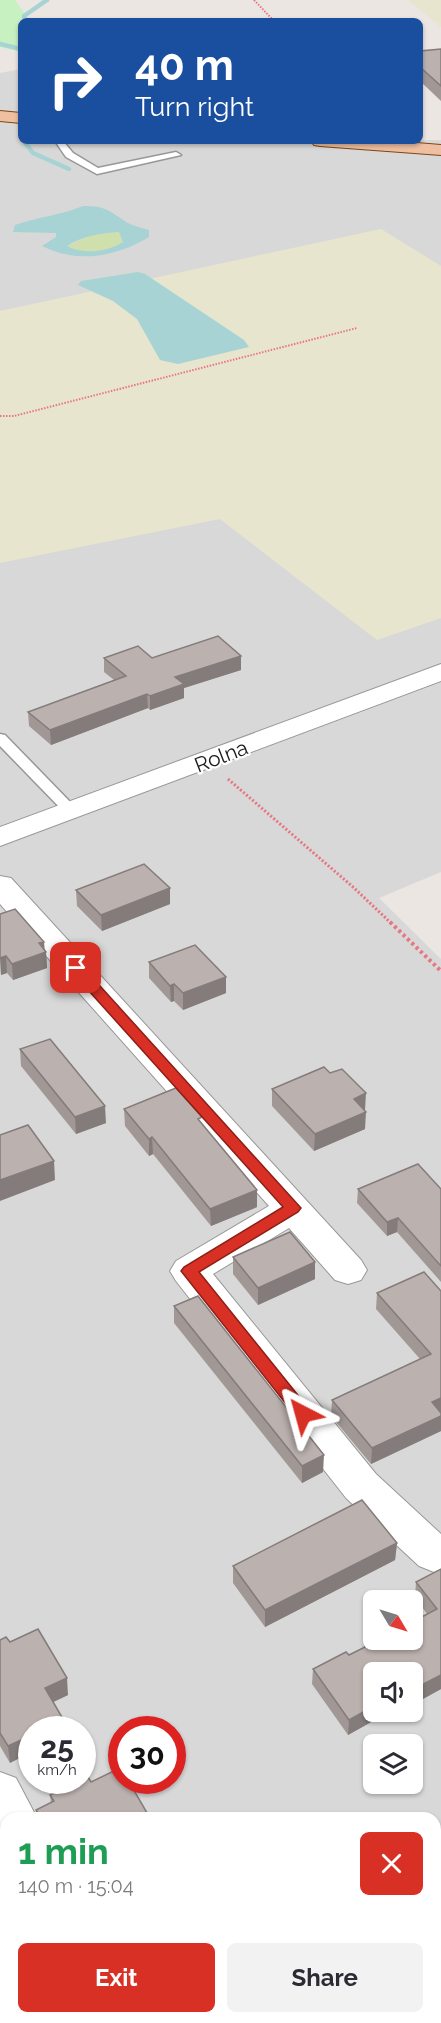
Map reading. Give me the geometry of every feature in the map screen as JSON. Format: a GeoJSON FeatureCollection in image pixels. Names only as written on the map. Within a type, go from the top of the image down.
{"type":"FeatureCollection","features":[{"type":"Feature","properties":{"kind":"main road"},"geometry":{"type":"LineString","coordinates":[[0,116],[18,118]]}},
{"type":"Feature","properties":{"kind":"main road"},"geometry":{"type":"LineString","coordinates":[[368,144],[441,150]]}},
{"type":"Feature","properties":{"kind":"street","name":"Rolna"},"geometry":{"type":"LineString","coordinates":[[0,837],[441,672]]}},
{"type":"Feature","properties":{"kind":"street"},"geometry":{"type":"LineString","coordinates":[[0,885],[348,1269]]}},
{"type":"Feature","properties":{"kind":"street"},"geometry":{"type":"LineString","coordinates":[[293,1208],[189,1271],[361,1486],[434,1554]]}},
{"type":"Feature","properties":{"kind":"street"},"geometry":{"type":"LineString","coordinates":[[0,1793],[11,1812]]}},
{"type":"Feature","properties":{"kind":"lane"},"geometry":{"type":"LineString","coordinates":[[60,144],[73,158],[97,171],[176,155]]}},
{"type":"Feature","properties":{"kind":"lane"},"geometry":{"type":"LineString","coordinates":[[0,738],[71,811]]}},
{"type":"Feature","properties":{"kind":"path"},"geometry":{"type":"LineString","coordinates":[[254,0],[271,18]]}},
{"type":"Feature","properties":{"kind":"path"},"geometry":{"type":"LineString","coordinates":[[0,416],[14,416],[357,328]]}},
{"type":"Feature","properties":{"kind":"path"},"geometry":{"type":"LineString","coordinates":[[207,761],[352,887],[441,971]]}},
{"type":"Feature","properties":{"kind":"shaded area"},"geometry":{"type":"Polygon","coordinates":[[[408,0],[441,0],[441,27],[408,0]]]}},
{"type":"Feature","properties":{"kind":"shaded area"},"geometry":{"type":"Polygon","coordinates":[[[18,70],[18,144],[423,144],[423,140],[441,140],[441,872],[379,898],[441,959],[441,1812],[0,1812],[0,73],[18,70]]]}},
{"type":"Feature","properties":{"kind":"shaded area"},"geometry":{"type":"Polygon","coordinates":[[[381,229],[441,266],[441,618],[377,640],[220,519],[0,563],[0,311],[381,229]]]}},
{"type":"Feature","properties":{"kind":"green space"},"geometry":{"type":"Polygon","coordinates":[[[0,0],[15,0],[28,18],[18,18],[18,51],[0,47],[0,0]]]}},
{"type":"Feature","properties":{"kind":"green space"},"geometry":{"type":"Polygon","coordinates":[[[119,232],[123,242],[109,248],[81,251],[67,246],[92,235],[119,232]]]}},
{"type":"Feature","properties":{"kind":"water"},"geometry":{"type":"Polygon","coordinates":[[[83,206],[106,210],[129,223],[149,230],[149,237],[110,253],[83,256],[55,252],[42,246],[56,237],[56,233],[13,232],[15,225],[83,206]],[[112,232],[85,237],[67,246],[80,251],[95,251],[123,242],[119,232],[112,232]]]}},
{"type":"Feature","properties":{"kind":"water"},"geometry":{"type":"Polygon","coordinates":[[[138,272],[145,274],[244,340],[249,347],[178,364],[160,360],[137,319],[113,301],[78,285],[81,281],[138,272]]]}},
{"type":"Feature","properties":{"kind":"building"},"geometry":{"type":"Polygon","coordinates":[[[441,49],[441,86],[423,70],[423,51],[441,49]]]}},
{"type":"Feature","properties":{"kind":"building"},"geometry":{"type":"Polygon","coordinates":[[[218,636],[241,656],[175,677],[184,684],[150,696],[147,694],[50,730],[28,712],[126,676],[104,658],[138,646],[152,658],[218,636]]]}},
{"type":"Feature","properties":{"kind":"building"},"geometry":{"type":"Polygon","coordinates":[[[144,864],[170,888],[101,915],[76,890],[144,864]]]}},
{"type":"Feature","properties":{"kind":"building"},"geometry":{"type":"Polygon","coordinates":[[[15,909],[44,942],[39,943],[46,952],[12,964],[6,956],[0,958],[0,914],[15,909]]]}},
{"type":"Feature","properties":{"kind":"building"},"geometry":{"type":"Polygon","coordinates":[[[195,945],[226,977],[183,993],[174,984],[170,986],[149,962],[195,945]]]}},
{"type":"Feature","properties":{"kind":"building"},"geometry":{"type":"Polygon","coordinates":[[[50,1039],[105,1106],[75,1117],[20,1049],[50,1039]]]}},
{"type":"Feature","properties":{"kind":"building"},"geometry":{"type":"Polygon","coordinates":[[[324,1067],[330,1073],[342,1069],[366,1093],[354,1099],[366,1112],[315,1134],[272,1089],[324,1067]]]}},
{"type":"Feature","properties":{"kind":"building"},"geometry":{"type":"Polygon","coordinates":[[[176,1088],[202,1117],[198,1119],[257,1190],[210,1209],[152,1137],[149,1139],[124,1109],[176,1088]]]}},
{"type":"Feature","properties":{"kind":"building"},"geometry":{"type":"Polygon","coordinates":[[[28,1125],[54,1161],[0,1180],[0,1135],[28,1125]]]}},
{"type":"Feature","properties":{"kind":"building"},"geometry":{"type":"Polygon","coordinates":[[[418,1164],[441,1189],[441,1266],[398,1218],[387,1222],[358,1189],[418,1164]]]}},
{"type":"Feature","properties":{"kind":"building"},"geometry":{"type":"Polygon","coordinates":[[[290,1232],[315,1262],[258,1288],[233,1257],[290,1232]]]}},
{"type":"Feature","properties":{"kind":"building"},"geometry":{"type":"Polygon","coordinates":[[[424,1272],[441,1291],[441,1398],[432,1402],[441,1416],[372,1448],[332,1400],[431,1354],[377,1293],[424,1272]]]}},
{"type":"Feature","properties":{"kind":"building"},"geometry":{"type":"Polygon","coordinates":[[[198,1296],[324,1455],[302,1466],[174,1306],[198,1296]]]}},
{"type":"Feature","properties":{"kind":"building"},"geometry":{"type":"Polygon","coordinates":[[[362,1500],[397,1543],[265,1610],[233,1566],[362,1500]]]}},
{"type":"Feature","properties":{"kind":"building"},"geometry":{"type":"Polygon","coordinates":[[[441,1569],[441,1675],[423,1684],[423,1662],[363,1662],[363,1712],[349,1720],[313,1669],[346,1652],[349,1655],[363,1648],[363,1650],[423,1650],[423,1616],[437,1609],[416,1582],[441,1569]]]}},
{"type":"Feature","properties":{"kind":"building"},"geometry":{"type":"Polygon","coordinates":[[[38,1629],[67,1678],[45,1688],[61,1716],[18,1716],[18,1741],[8,1746],[0,1733],[0,1640],[6,1637],[10,1642],[38,1629]]]}},
{"type":"Feature","properties":{"kind":"building"},"geometry":{"type":"Polygon","coordinates":[[[108,1774],[108,1794],[136,1794],[147,1812],[37,1812],[36,1810],[54,1801],[50,1795],[96,1794],[96,1780],[108,1774]]]}},
{"type":"Feature","properties":{"kind":"waterway"},"geometry":{"type":"LineString","coordinates":[[24,18],[24,16],[47,0]]}},
{"type":"Feature","properties":{"kind":"waterway"},"geometry":{"type":"LineString","coordinates":[[0,44],[18,48]]}},
{"type":"Feature","properties":{"kind":"waterway"},"geometry":{"type":"LineString","coordinates":[[26,144],[33,153],[69,169]]}},
{"type":"Feature","properties":{"kind":"route"},"geometry":{"type":"LineString","coordinates":[[76,968],[293,1208],[189,1271],[303,1414]]}}]}
